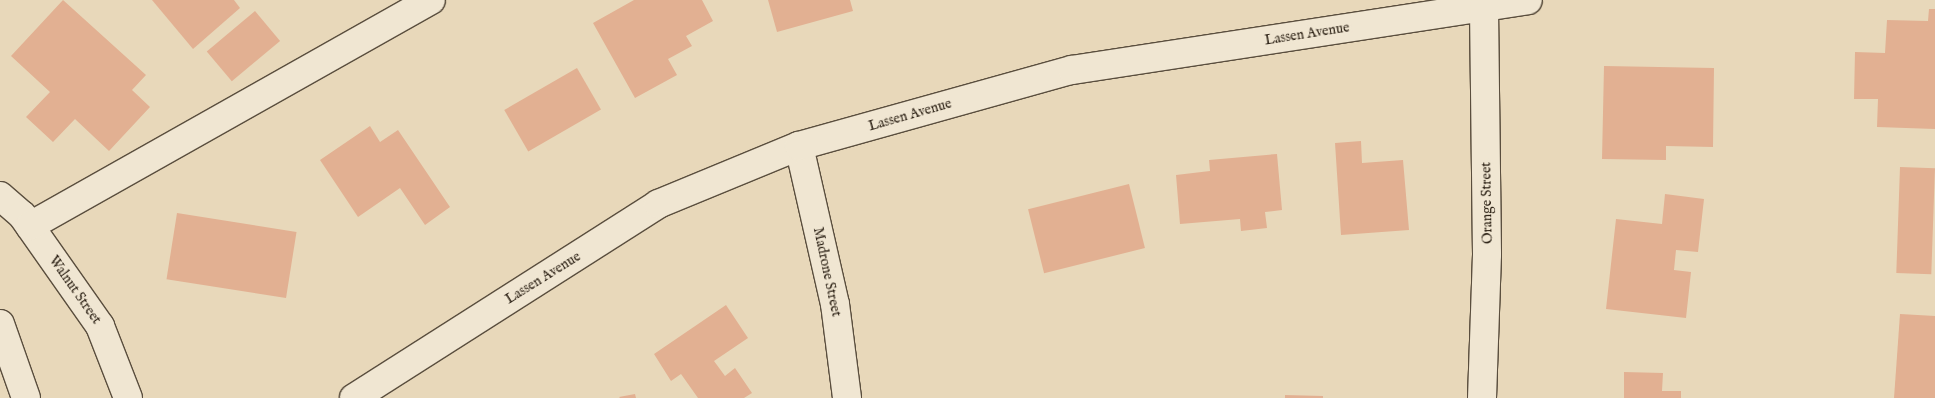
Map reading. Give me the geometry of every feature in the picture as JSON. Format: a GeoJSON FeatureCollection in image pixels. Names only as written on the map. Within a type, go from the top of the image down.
{"type":"FeatureCollection","features":[{"type":"Feature","properties":{"kind":"street"},"geometry":{"type":"LineString","coordinates":[[30,226],[431,0]]}},
{"type":"Feature","properties":{"kind":"street","name":"Lassen Avenue"},"geometry":{"type":"LineString","coordinates":[[354,398],[658,204],[799,146],[1072,70],[1528,0]]}},
{"type":"Feature","properties":{"kind":"street","name":"Orange Street"},"geometry":{"type":"LineString","coordinates":[[1482,398],[1487,254],[1484,7]]}},
{"type":"Feature","properties":{"kind":"street","name":"Madrone Street"},"geometry":{"type":"LineString","coordinates":[[799,146],[835,304],[846,398]]}},
{"type":"Feature","properties":{"kind":"street","name":"Walnut Street"},"geometry":{"type":"LineString","coordinates":[[0,196],[30,226],[100,326],[128,398]]}},
{"type":"Feature","properties":{"kind":"street"},"geometry":{"type":"LineString","coordinates":[[0,324],[26,398]]}},
{"type":"Feature","properties":{"kind":"building"},"geometry":{"type":"Polygon","coordinates":[[[63,0],[146,75],[132,90],[150,107],[109,151],[75,119],[53,142],[26,117],[50,92],[11,56],[63,0]]]}},
{"type":"Feature","properties":{"kind":"building"},"geometry":{"type":"Polygon","coordinates":[[[152,0],[234,0],[240,8],[193,49],[152,0]]]}},
{"type":"Feature","properties":{"kind":"building"},"geometry":{"type":"Polygon","coordinates":[[[634,0],[702,0],[713,21],[686,36],[692,46],[668,59],[677,75],[635,98],[593,23],[634,0]]]}},
{"type":"Feature","properties":{"kind":"building"},"geometry":{"type":"Polygon","coordinates":[[[768,0],[850,0],[853,11],[777,32],[768,0]]]}},
{"type":"Feature","properties":{"kind":"building"},"geometry":{"type":"Polygon","coordinates":[[[1929,9],[1935,9],[1935,129],[1877,127],[1878,99],[1854,99],[1855,52],[1885,53],[1887,20],[1928,21],[1929,9]]]}},
{"type":"Feature","properties":{"kind":"building"},"geometry":{"type":"Polygon","coordinates":[[[255,11],[280,41],[232,81],[207,51],[255,11]]]}},
{"type":"Feature","properties":{"kind":"building"},"geometry":{"type":"Polygon","coordinates":[[[1604,66],[1714,68],[1713,147],[1666,146],[1666,160],[1602,159],[1604,66]]]}},
{"type":"Feature","properties":{"kind":"building"},"geometry":{"type":"Polygon","coordinates":[[[577,68],[601,110],[528,152],[504,110],[577,68]]]}},
{"type":"Feature","properties":{"kind":"building"},"geometry":{"type":"Polygon","coordinates":[[[370,126],[380,142],[398,130],[450,207],[425,225],[400,188],[358,217],[320,160],[370,126]]]}},
{"type":"Feature","properties":{"kind":"building"},"geometry":{"type":"Polygon","coordinates":[[[1361,141],[1362,163],[1403,160],[1409,230],[1341,235],[1335,143],[1361,141]]]}},
{"type":"Feature","properties":{"kind":"building"},"geometry":{"type":"Polygon","coordinates":[[[1277,154],[1282,210],[1265,212],[1267,228],[1241,231],[1240,219],[1180,224],[1176,175],[1210,171],[1209,160],[1277,154]]]}},
{"type":"Feature","properties":{"kind":"building"},"geometry":{"type":"Polygon","coordinates":[[[1900,167],[1935,168],[1931,274],[1896,273],[1900,167]]]}},
{"type":"Feature","properties":{"kind":"building"},"geometry":{"type":"Polygon","coordinates":[[[1129,184],[1145,248],[1044,273],[1028,209],[1129,184]]]}},
{"type":"Feature","properties":{"kind":"building"},"geometry":{"type":"Polygon","coordinates":[[[1665,194],[1704,199],[1698,252],[1676,250],[1674,270],[1691,272],[1686,318],[1606,309],[1616,219],[1662,224],[1665,194]]]}},
{"type":"Feature","properties":{"kind":"building"},"geometry":{"type":"Polygon","coordinates":[[[177,213],[297,232],[286,298],[167,279],[177,213]]]}},
{"type":"Feature","properties":{"kind":"building"},"geometry":{"type":"Polygon","coordinates":[[[726,305],[748,338],[714,361],[725,376],[735,368],[752,393],[744,398],[698,398],[681,374],[671,381],[654,354],[726,305]]]}},
{"type":"Feature","properties":{"kind":"building"},"geometry":{"type":"Polygon","coordinates":[[[1900,314],[1935,316],[1935,398],[1894,398],[1900,314]]]}},
{"type":"Feature","properties":{"kind":"building"},"geometry":{"type":"Polygon","coordinates":[[[1624,372],[1663,373],[1662,391],[1681,391],[1681,398],[1624,398],[1624,372]]]}},
{"type":"Feature","properties":{"kind":"building"},"geometry":{"type":"Polygon","coordinates":[[[635,394],[636,398],[619,397],[635,394]]]}},
{"type":"Feature","properties":{"kind":"building"},"geometry":{"type":"Polygon","coordinates":[[[1285,395],[1323,396],[1323,398],[1285,398],[1285,395]]]}}]}
